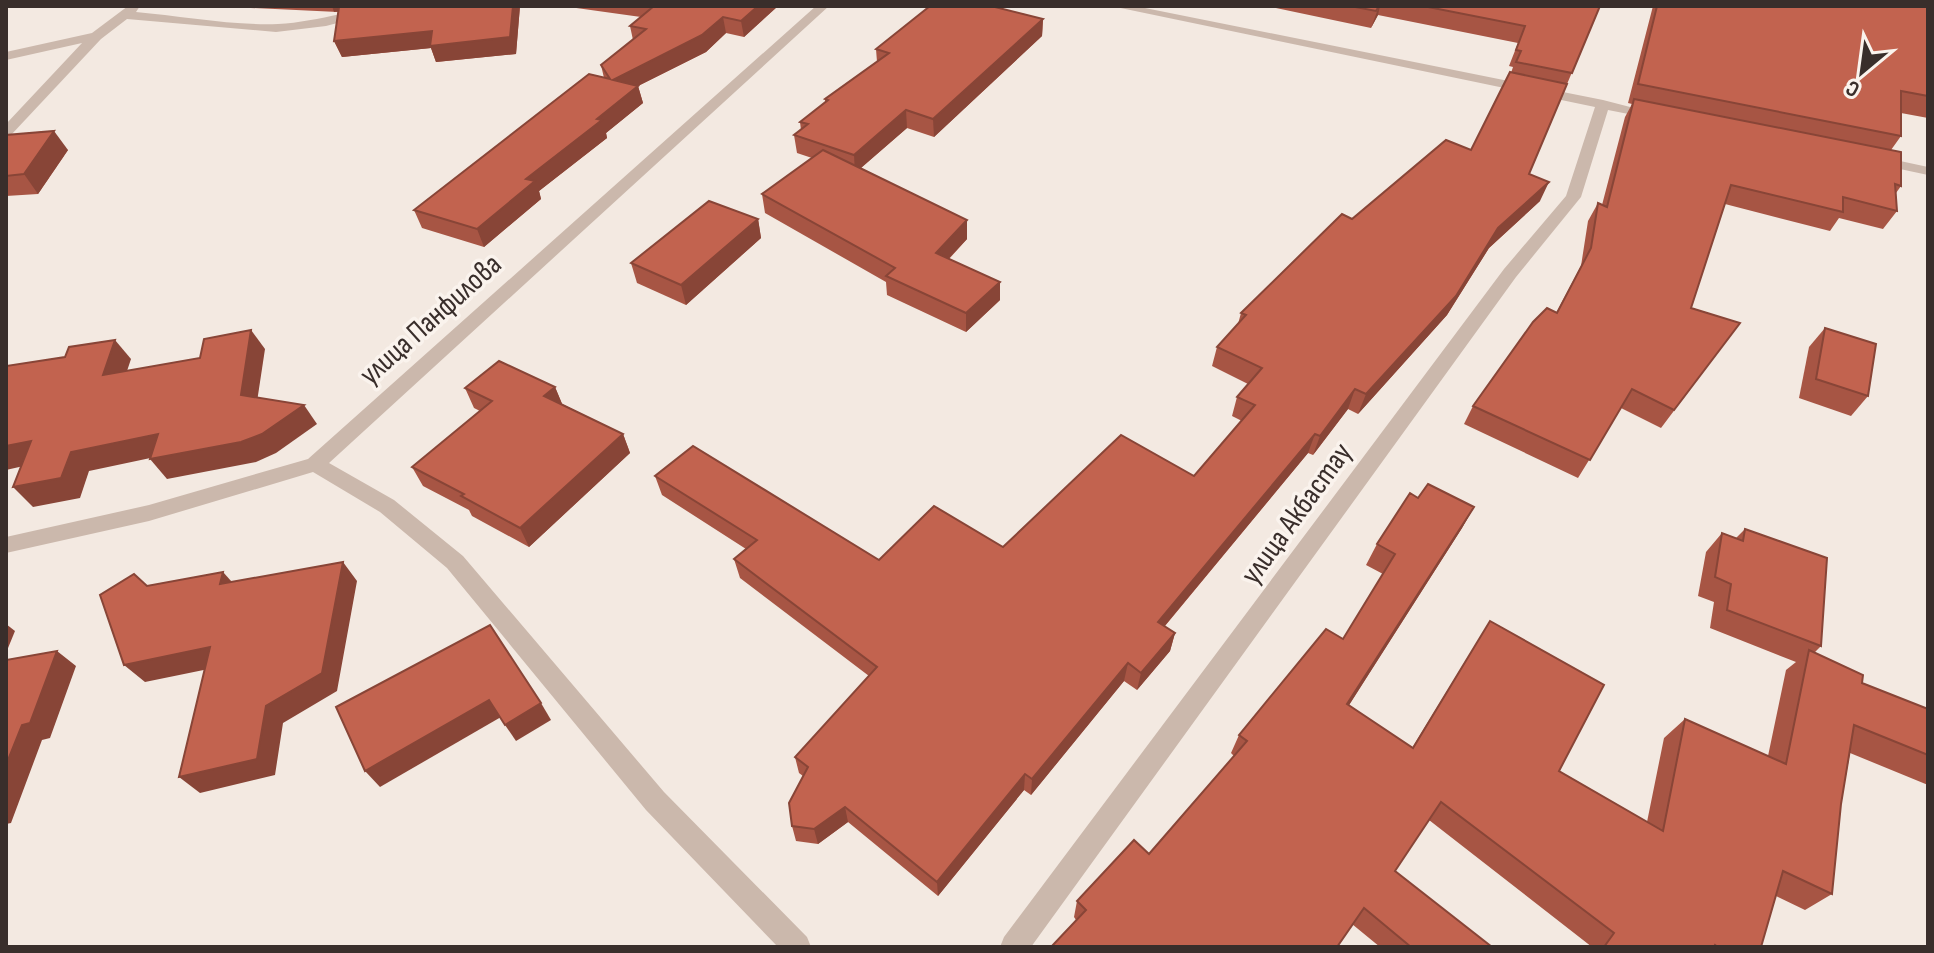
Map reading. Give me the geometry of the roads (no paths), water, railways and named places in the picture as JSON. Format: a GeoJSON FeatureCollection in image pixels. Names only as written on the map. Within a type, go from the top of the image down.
{"type":"FeatureCollection","features":[{"type":"Feature","properties":{"kind":"street"},"geometry":{"type":"LineString","coordinates":[[6,132],[96,36],[131,10],[276,28],[326,22],[395,6]]}},
{"type":"Feature","properties":{"kind":"street","name":"улица Панфилова"},"geometry":{"type":"LineString","coordinates":[[6,545],[149,513],[315,464],[823,6]]}},
{"type":"Feature","properties":{"kind":"street"},"geometry":{"type":"LineString","coordinates":[[1117,6],[1665,117]]}},
{"type":"Feature","properties":{"kind":"street"},"geometry":{"type":"LineString","coordinates":[[6,56],[96,36]]}},
{"type":"Feature","properties":{"kind":"street","name":"улица Акбастау"},"geometry":{"type":"LineString","coordinates":[[1014,947],[1510,273],[1573,197],[1603,104]]}},
{"type":"Feature","properties":{"kind":"street"},"geometry":{"type":"LineString","coordinates":[[1866,158],[1928,171]]}},
{"type":"Feature","properties":{"kind":"street"},"geometry":{"type":"LineString","coordinates":[[315,464],[387,506],[455,562],[655,801],[797,947]]}}]}
